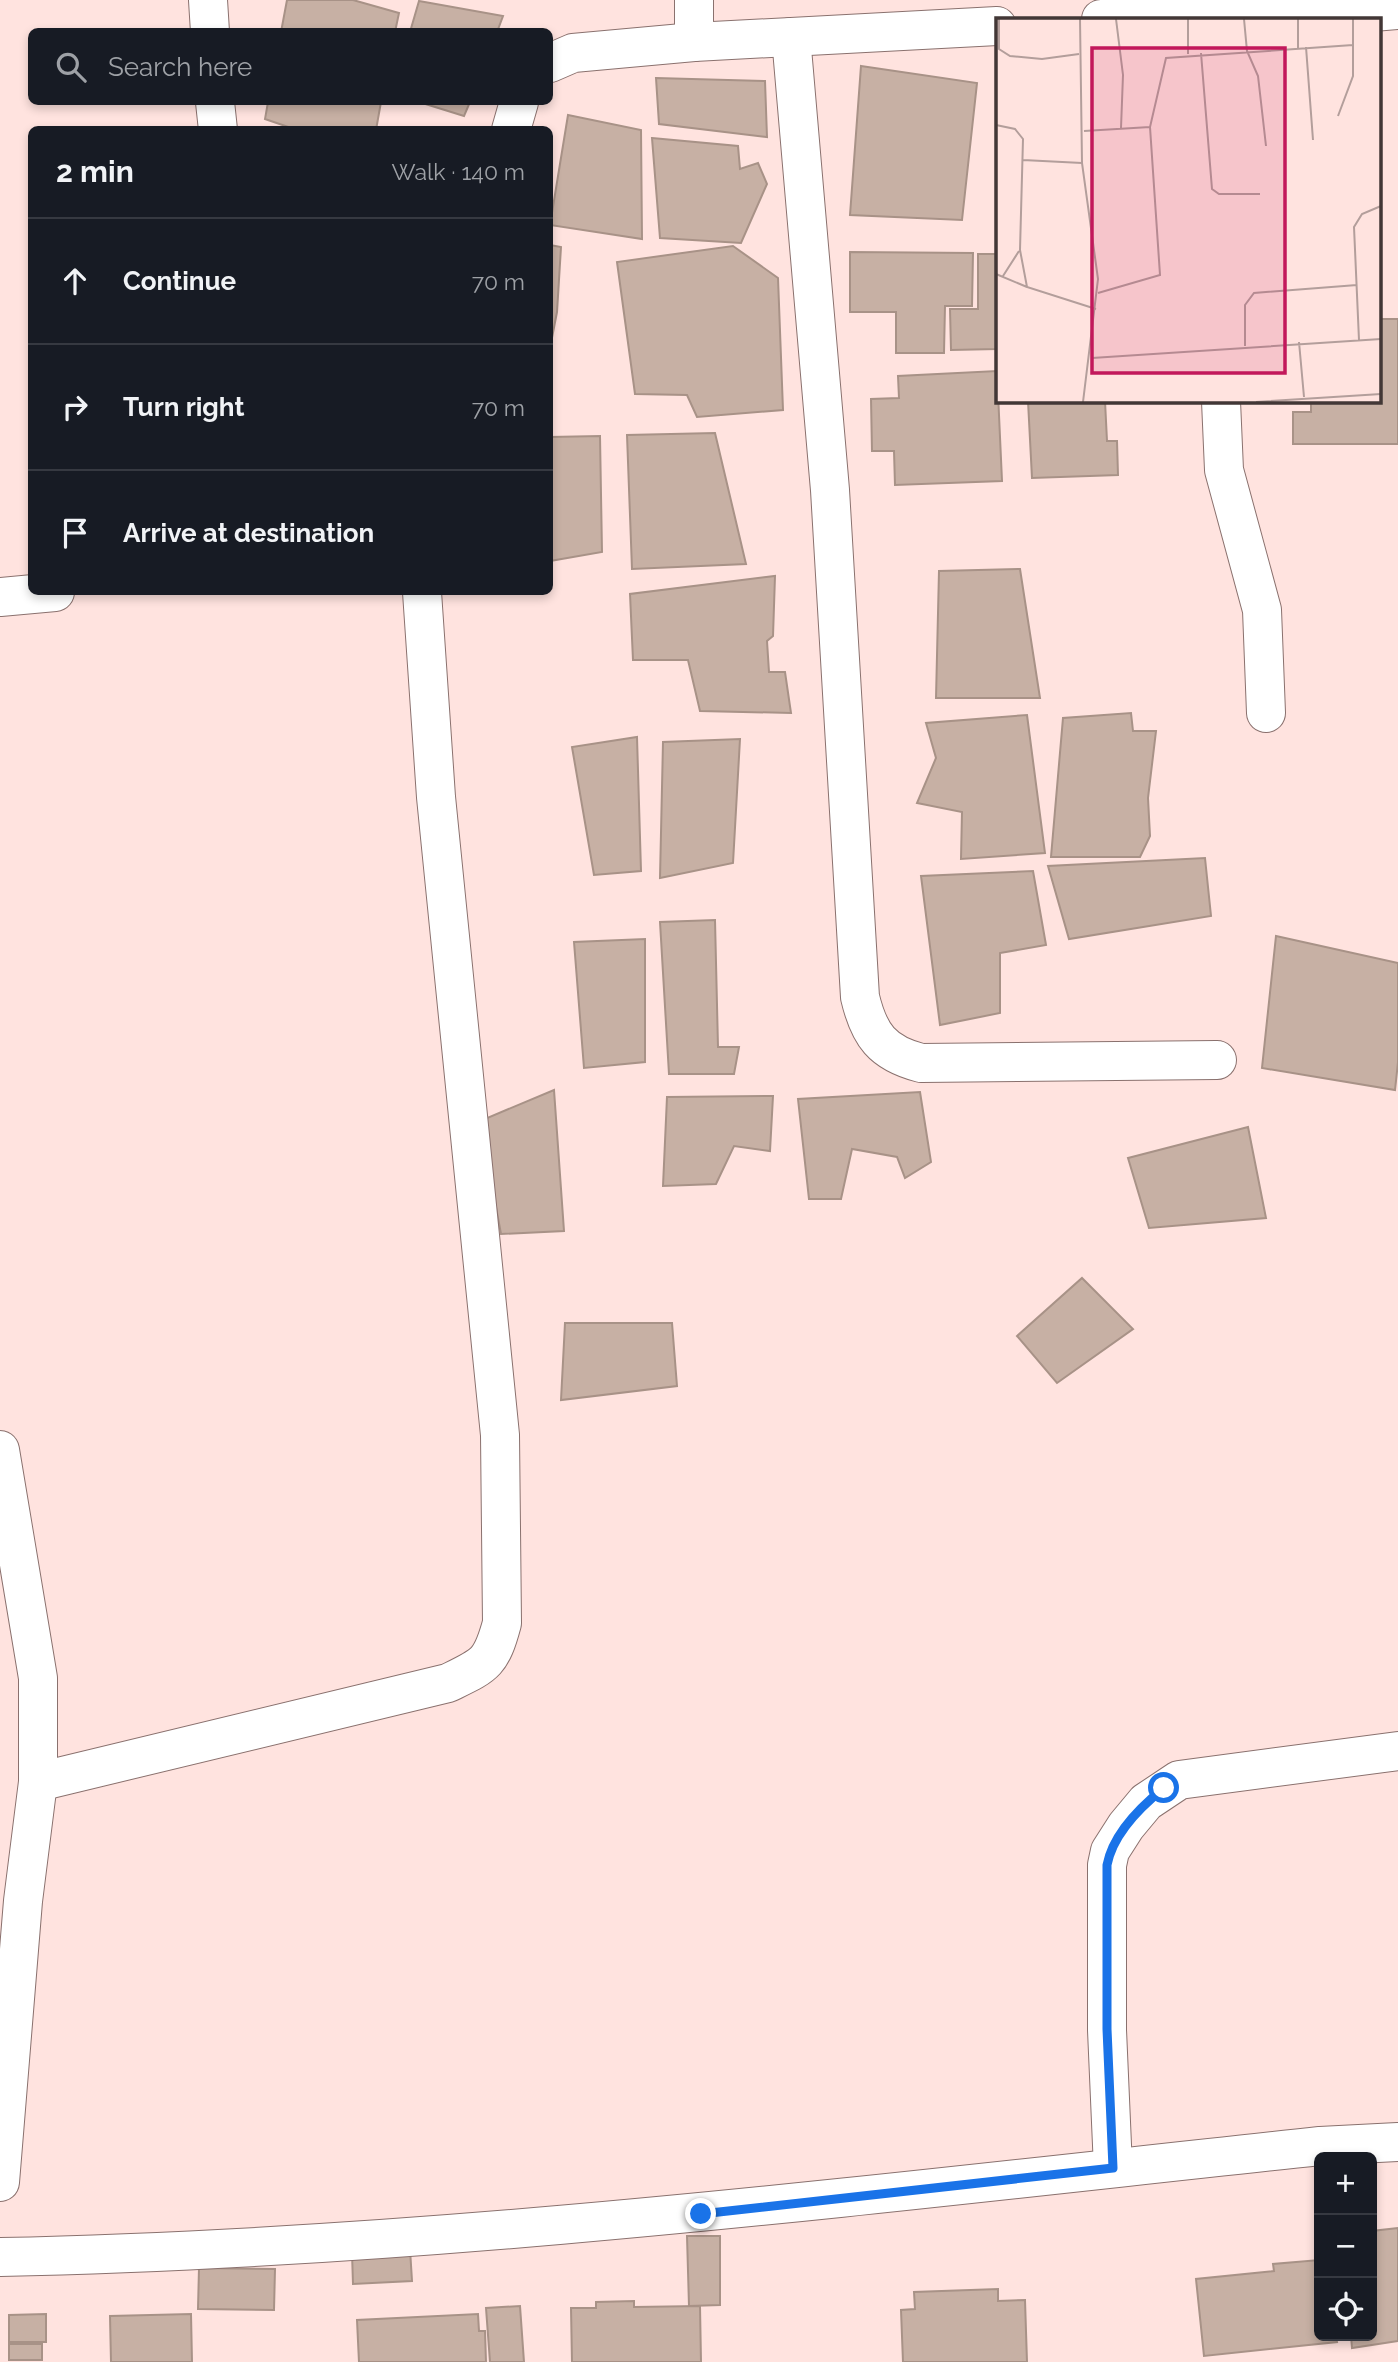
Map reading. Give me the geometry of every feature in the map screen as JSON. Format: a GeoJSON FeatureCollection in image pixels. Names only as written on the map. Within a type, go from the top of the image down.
{"type":"FeatureCollection","features":[{"type":"Feature","properties":{"kind":"street"},"geometry":{"type":"LineString","coordinates":[[208,0],[210,28]]}},
{"type":"Feature","properties":{"kind":"street"},"geometry":{"type":"LineString","coordinates":[[694,0],[694,42]]}},
{"type":"Feature","properties":{"kind":"street"},"geometry":{"type":"LineString","coordinates":[[1120,14],[1338,15],[1398,10]]}},
{"type":"Feature","properties":{"kind":"street"},"geometry":{"type":"LineString","coordinates":[[553,62],[573,53],[694,42],[996,26]]}},
{"type":"Feature","properties":{"kind":"street"},"geometry":{"type":"LineString","coordinates":[[791,37],[830,490],[860,997],[867,1028],[895,1054],[921,1063],[1217,1060]]}},
{"type":"Feature","properties":{"kind":"street"},"geometry":{"type":"LineString","coordinates":[[215,105],[218,126]]}},
{"type":"Feature","properties":{"kind":"street"},"geometry":{"type":"LineString","coordinates":[[512,126],[518,105]]}},
{"type":"Feature","properties":{"kind":"street"},"geometry":{"type":"LineString","coordinates":[[1221,402],[1224,470],[1262,610],[1266,713]]}},
{"type":"Feature","properties":{"kind":"street"},"geometry":{"type":"LineString","coordinates":[[0,597],[28,594]]}},
{"type":"Feature","properties":{"kind":"street"},"geometry":{"type":"LineString","coordinates":[[38,1782],[448,1683],[488,1661],[495,1648],[502,1623],[500,1435],[437,811],[422,595]]}},
{"type":"Feature","properties":{"kind":"street"},"geometry":{"type":"LineString","coordinates":[[0,1450],[38,1678],[38,1782],[12,1898],[0,2182]]}},
{"type":"Feature","properties":{"kind":"street"},"geometry":{"type":"LineString","coordinates":[[1113,2168],[1107,2029],[1107,1865],[1110,1851],[1126,1826],[1146,1802],[1179,1780],[1398,1751]]}},
{"type":"Feature","properties":{"kind":"street"},"geometry":{"type":"LineString","coordinates":[[0,2257],[173,2254],[342,2244],[701,2214],[1320,2146],[1398,2142]]}},
{"type":"Feature","properties":{"kind":"building"},"geometry":{"type":"Polygon","coordinates":[[[287,0],[353,0],[399,13],[396,28],[282,28],[287,0]]]}},
{"type":"Feature","properties":{"kind":"building"},"geometry":{"type":"Polygon","coordinates":[[[419,1],[503,16],[498,28],[411,28],[419,1]]]}},
{"type":"Feature","properties":{"kind":"building"},"geometry":{"type":"Polygon","coordinates":[[[861,66],[977,83],[962,220],[850,215],[861,66]]]}},
{"type":"Feature","properties":{"kind":"building"},"geometry":{"type":"Polygon","coordinates":[[[656,78],[765,81],[767,137],[659,124],[656,78]]]}},
{"type":"Feature","properties":{"kind":"building"},"geometry":{"type":"Polygon","coordinates":[[[267,105],[380,105],[377,126],[285,126],[265,119],[267,105]]]}},
{"type":"Feature","properties":{"kind":"building"},"geometry":{"type":"Polygon","coordinates":[[[429,105],[469,105],[464,116],[429,105]]]}},
{"type":"Feature","properties":{"kind":"building"},"geometry":{"type":"Polygon","coordinates":[[[568,115],[641,130],[642,239],[553,225],[553,207],[568,115]]]}},
{"type":"Feature","properties":{"kind":"building"},"geometry":{"type":"Polygon","coordinates":[[[652,138],[738,146],[740,169],[758,163],[767,184],[741,243],[660,238],[652,138]]]}},
{"type":"Feature","properties":{"kind":"building"},"geometry":{"type":"Polygon","coordinates":[[[553,246],[561,247],[553,333],[553,246]]]}},
{"type":"Feature","properties":{"kind":"building"},"geometry":{"type":"Polygon","coordinates":[[[733,246],[778,278],[783,410],[697,417],[687,395],[635,394],[617,262],[733,246]]]}},
{"type":"Feature","properties":{"kind":"building"},"geometry":{"type":"Polygon","coordinates":[[[850,252],[973,253],[972,306],[945,306],[944,353],[896,353],[896,312],[850,312],[850,252]]]}},
{"type":"Feature","properties":{"kind":"building"},"geometry":{"type":"Polygon","coordinates":[[[978,254],[996,254],[996,349],[951,350],[950,309],[978,309],[978,254]]]}},
{"type":"Feature","properties":{"kind":"building"},"geometry":{"type":"Polygon","coordinates":[[[1380,319],[1398,319],[1398,444],[1293,444],[1293,412],[1311,412],[1311,402],[1380,402],[1380,319]]]}},
{"type":"Feature","properties":{"kind":"building"},"geometry":{"type":"Polygon","coordinates":[[[996,371],[1002,481],[895,485],[894,451],[872,451],[871,399],[899,398],[898,376],[996,371]]]}},
{"type":"Feature","properties":{"kind":"building"},"geometry":{"type":"Polygon","coordinates":[[[1028,402],[1105,402],[1107,441],[1117,441],[1118,475],[1032,478],[1028,402]]]}},
{"type":"Feature","properties":{"kind":"building"},"geometry":{"type":"Polygon","coordinates":[[[715,433],[746,564],[632,569],[627,435],[715,433]]]}},
{"type":"Feature","properties":{"kind":"building"},"geometry":{"type":"Polygon","coordinates":[[[600,436],[602,552],[553,560],[553,437],[600,436]]]}},
{"type":"Feature","properties":{"kind":"building"},"geometry":{"type":"Polygon","coordinates":[[[1020,569],[1040,698],[936,698],[939,571],[1020,569]]]}},
{"type":"Feature","properties":{"kind":"building"},"geometry":{"type":"Polygon","coordinates":[[[775,576],[773,636],[767,641],[769,672],[785,672],[791,713],[700,711],[688,660],[633,660],[630,594],[775,576]]]}},
{"type":"Feature","properties":{"kind":"building"},"geometry":{"type":"Polygon","coordinates":[[[1131,713],[1133,731],[1156,731],[1148,798],[1150,836],[1140,857],[1051,857],[1063,718],[1131,713]]]}},
{"type":"Feature","properties":{"kind":"building"},"geometry":{"type":"Polygon","coordinates":[[[1027,715],[1045,853],[961,859],[962,812],[917,803],[936,758],[926,723],[1027,715]]]}},
{"type":"Feature","properties":{"kind":"building"},"geometry":{"type":"Polygon","coordinates":[[[637,737],[641,871],[594,875],[572,747],[637,737]]]}},
{"type":"Feature","properties":{"kind":"building"},"geometry":{"type":"Polygon","coordinates":[[[740,739],[733,863],[660,878],[663,742],[740,739]]]}},
{"type":"Feature","properties":{"kind":"building"},"geometry":{"type":"Polygon","coordinates":[[[1205,858],[1211,916],[1069,939],[1048,866],[1205,858]]]}},
{"type":"Feature","properties":{"kind":"building"},"geometry":{"type":"Polygon","coordinates":[[[1033,871],[1046,945],[1000,953],[1000,1013],[940,1025],[921,876],[1033,871]]]}},
{"type":"Feature","properties":{"kind":"building"},"geometry":{"type":"Polygon","coordinates":[[[715,920],[718,1047],[739,1047],[734,1074],[669,1074],[660,922],[715,920]]]}},
{"type":"Feature","properties":{"kind":"building"},"geometry":{"type":"Polygon","coordinates":[[[1276,936],[1398,963],[1398,1062],[1395,1090],[1262,1068],[1276,936]]]}},
{"type":"Feature","properties":{"kind":"building"},"geometry":{"type":"Polygon","coordinates":[[[645,939],[645,1062],[584,1068],[574,942],[645,939]]]}},
{"type":"Feature","properties":{"kind":"building"},"geometry":{"type":"Polygon","coordinates":[[[554,1090],[564,1231],[501,1234],[480,1121],[554,1090]]]}},
{"type":"Feature","properties":{"kind":"building"},"geometry":{"type":"Polygon","coordinates":[[[920,1092],[931,1162],[905,1178],[897,1157],[852,1149],[841,1199],[809,1199],[798,1099],[920,1092]]]}},
{"type":"Feature","properties":{"kind":"building"},"geometry":{"type":"Polygon","coordinates":[[[773,1096],[770,1151],[734,1146],[716,1184],[663,1186],[667,1097],[773,1096]]]}},
{"type":"Feature","properties":{"kind":"building"},"geometry":{"type":"Polygon","coordinates":[[[1248,1127],[1266,1218],[1149,1228],[1128,1158],[1248,1127]]]}},
{"type":"Feature","properties":{"kind":"building"},"geometry":{"type":"Polygon","coordinates":[[[1082,1278],[1133,1329],[1057,1383],[1017,1336],[1082,1278]]]}},
{"type":"Feature","properties":{"kind":"building"},"geometry":{"type":"Polygon","coordinates":[[[565,1323],[672,1323],[677,1386],[561,1400],[565,1323]]]}},
{"type":"Feature","properties":{"kind":"building"},"geometry":{"type":"Polygon","coordinates":[[[1398,2228],[1398,2341],[1352,2348],[1351,2341],[1377,2341],[1377,2230],[1398,2228]]]}},
{"type":"Feature","properties":{"kind":"building"},"geometry":{"type":"Polygon","coordinates":[[[687,2236],[720,2236],[720,2305],[689,2306],[687,2236]]]}},
{"type":"Feature","properties":{"kind":"building"},"geometry":{"type":"Polygon","coordinates":[[[410,2249],[412,2281],[353,2284],[352,2253],[410,2249]]]}},
{"type":"Feature","properties":{"kind":"building"},"geometry":{"type":"Polygon","coordinates":[[[1314,2260],[1314,2341],[1337,2342],[1204,2356],[1196,2279],[1274,2271],[1273,2264],[1314,2260]]]}},
{"type":"Feature","properties":{"kind":"building"},"geometry":{"type":"Polygon","coordinates":[[[199,2268],[275,2269],[274,2310],[198,2309],[199,2268]]]}},
{"type":"Feature","properties":{"kind":"building"},"geometry":{"type":"Polygon","coordinates":[[[998,2289],[998,2301],[1025,2300],[1027,2362],[903,2362],[901,2310],[915,2309],[914,2292],[998,2289]]]}},
{"type":"Feature","properties":{"kind":"building"},"geometry":{"type":"Polygon","coordinates":[[[634,2301],[634,2307],[700,2306],[701,2362],[572,2362],[571,2308],[596,2308],[596,2302],[634,2301]]]}},
{"type":"Feature","properties":{"kind":"building"},"geometry":{"type":"Polygon","coordinates":[[[520,2306],[524,2362],[490,2362],[486,2308],[520,2306]]]}},
{"type":"Feature","properties":{"kind":"building"},"geometry":{"type":"Polygon","coordinates":[[[46,2314],[46,2342],[9,2342],[9,2315],[46,2314]]]}},
{"type":"Feature","properties":{"kind":"building"},"geometry":{"type":"Polygon","coordinates":[[[191,2314],[192,2362],[111,2362],[110,2316],[191,2314]]]}},
{"type":"Feature","properties":{"kind":"building"},"geometry":{"type":"Polygon","coordinates":[[[478,2314],[479,2331],[485,2331],[486,2362],[359,2362],[357,2320],[478,2314]]]}},
{"type":"Feature","properties":{"kind":"building"},"geometry":{"type":"Polygon","coordinates":[[[9,2344],[42,2344],[42,2360],[9,2360],[9,2344]]]}},
{"type":"Feature","properties":{"kind":"route"},"geometry":{"type":"LineString","coordinates":[[701,2214],[1113,2168],[1108,2116],[1107,1865],[1110,1851],[1126,1826],[1146,1802],[1164,1788]]}}]}
